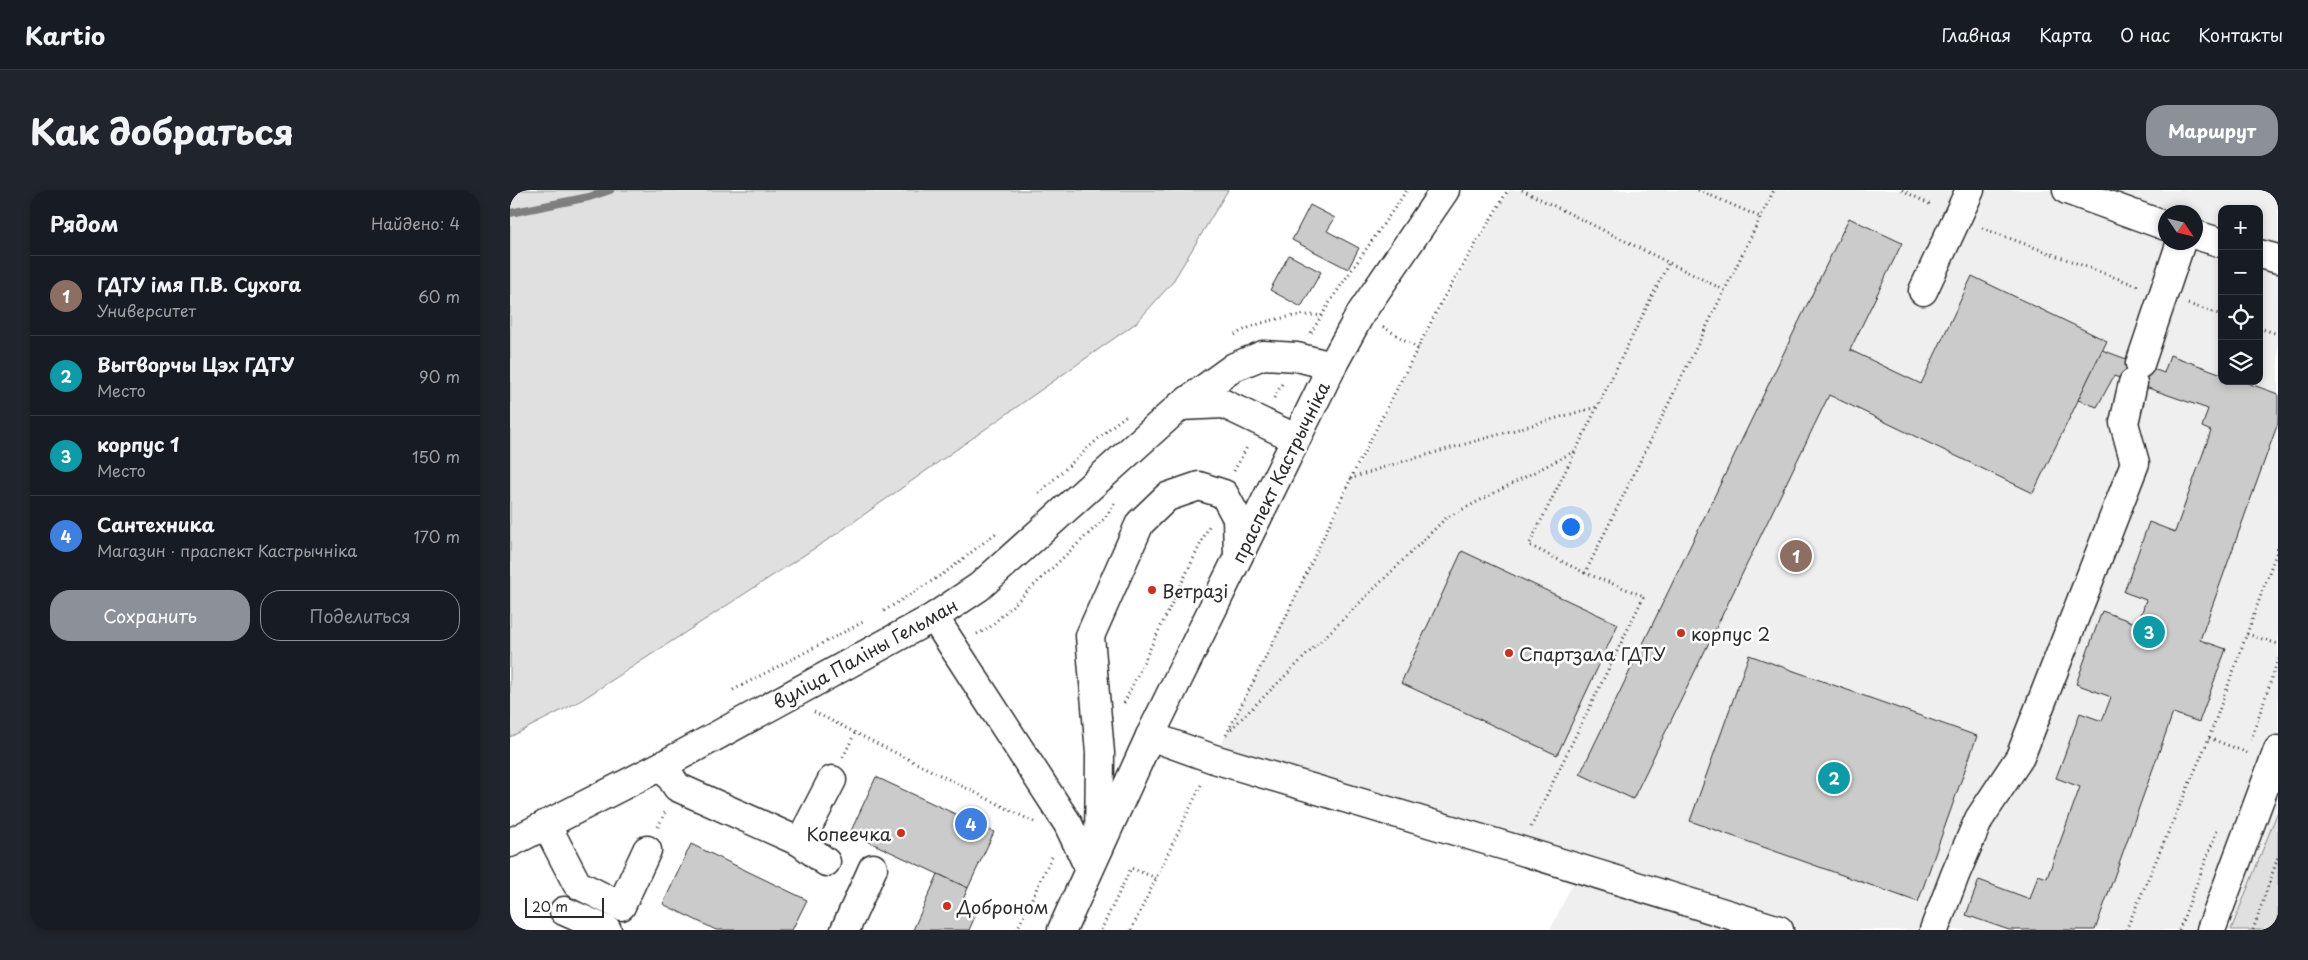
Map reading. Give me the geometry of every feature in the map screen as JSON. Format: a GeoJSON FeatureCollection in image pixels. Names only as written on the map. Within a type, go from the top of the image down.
{"type":"FeatureCollection","features":[{"type":"Feature","properties":{"kind":"street","name":"праспект Кастрычніка"},"geometry":{"type":"LineString","coordinates":[[1062,930],[1150,736],[1332,366],[1361,314],[1445,190]]}},
{"type":"Feature","properties":{"kind":"street"},"geometry":{"type":"LineString","coordinates":[[1923,291],[1970,190]]}},
{"type":"Feature","properties":{"kind":"street"},"geometry":{"type":"LineString","coordinates":[[2067,190],[2158,223]]}},
{"type":"Feature","properties":{"kind":"street"},"geometry":{"type":"LineString","coordinates":[[2203,237],[2218,242]]}},
{"type":"Feature","properties":{"kind":"street"},"geometry":{"type":"LineString","coordinates":[[1934,930],[1979,819],[2020,757],[2135,463],[2124,423],[2137,373],[2178,250]]}},
{"type":"Feature","properties":{"kind":"street"},"geometry":{"type":"LineString","coordinates":[[2263,255],[2278,259]]}},
{"type":"Feature","properties":{"kind":"street","name":"вуліца Паліны Гельман"},"geometry":{"type":"LineString","coordinates":[[510,843],[546,824],[670,776],[934,617],[979,587],[1180,406],[1241,364],[1263,355],[1297,357],[1332,366]]}},
{"type":"Feature","properties":{"kind":"street"},"geometry":{"type":"LineString","coordinates":[[1180,406],[1224,404],[1295,438]]}},
{"type":"Feature","properties":{"kind":"street"},"geometry":{"type":"LineString","coordinates":[[1094,858],[1100,753],[1090,636],[1140,523],[1167,497],[1199,486],[1224,494],[1238,518],[1238,556]]}},
{"type":"Feature","properties":{"kind":"street"},"geometry":{"type":"LineString","coordinates":[[934,617],[1068,824],[1094,858]]}},
{"type":"Feature","properties":{"kind":"street"},"geometry":{"type":"LineString","coordinates":[[1150,736],[1214,759],[1779,930]]}},
{"type":"Feature","properties":{"kind":"street"},"geometry":{"type":"LineString","coordinates":[[2211,930],[2276,756]]}},
{"type":"Feature","properties":{"kind":"street"},"geometry":{"type":"LineString","coordinates":[[670,776],[800,842],[826,862]]}},
{"type":"Feature","properties":{"kind":"street"},"geometry":{"type":"LineString","coordinates":[[800,842],[832,780]]}},
{"type":"Feature","properties":{"kind":"street"},"geometry":{"type":"LineString","coordinates":[[546,824],[577,884],[621,906],[647,850]]}},
{"type":"Feature","properties":{"kind":"street"},"geometry":{"type":"LineString","coordinates":[[845,930],[873,868]]}},
{"type":"Feature","properties":{"kind":"street"},"geometry":{"type":"LineString","coordinates":[[564,911],[607,930]]}},
{"type":"Feature","properties":{"kind":"path"},"geometry":{"type":"LineString","coordinates":[[1121,708],[1232,475],[1297,357],[1333,297],[1407,190]]}},
{"type":"Feature","properties":{"kind":"path"},"geometry":{"type":"LineString","coordinates":[[1131,930],[1281,627],[1350,479],[1443,299],[1508,190]]}},
{"type":"Feature","properties":{"kind":"path"},"geometry":{"type":"LineString","coordinates":[[1522,190],[1724,290]]}},
{"type":"Feature","properties":{"kind":"path"},"geometry":{"type":"LineString","coordinates":[[1698,190],[1760,217]]}},
{"type":"Feature","properties":{"kind":"path"},"geometry":{"type":"LineString","coordinates":[[1585,573],[1774,190]]}},
{"type":"Feature","properties":{"kind":"path"},"geometry":{"type":"LineString","coordinates":[[1902,190],[1957,219],[2218,314]]}},
{"type":"Feature","properties":{"kind":"path"},"geometry":{"type":"LineString","coordinates":[[1519,850],[1644,596],[1585,573],[1529,545],[1669,262]]}},
{"type":"Feature","properties":{"kind":"path"},"geometry":{"type":"LineString","coordinates":[[2263,329],[2278,334]]}},
{"type":"Feature","properties":{"kind":"path"},"geometry":{"type":"LineString","coordinates":[[1350,479],[1384,467],[1597,407]]}},
{"type":"Feature","properties":{"kind":"path"},"geometry":{"type":"LineString","coordinates":[[1228,731],[1446,518],[1575,451]]}},
{"type":"Feature","properties":{"kind":"path"},"geometry":{"type":"LineString","coordinates":[[972,637],[988,628],[1104,519]]}},
{"type":"Feature","properties":{"kind":"path"},"geometry":{"type":"LineString","coordinates":[[2126,930],[2209,738],[2278,548]]}},
{"type":"Feature","properties":{"kind":"path"},"geometry":{"type":"LineString","coordinates":[[733,690],[866,621]]}},
{"type":"Feature","properties":{"kind":"path"},"geometry":{"type":"LineString","coordinates":[[2247,634],[2278,644]]}},
{"type":"Feature","properties":{"kind":"path"},"geometry":{"type":"LineString","coordinates":[[2243,761],[2278,659]]}},
{"type":"Feature","properties":{"kind":"path"},"geometry":{"type":"LineString","coordinates":[[809,710],[1036,823]]}},
{"type":"Feature","properties":{"kind":"path"},"geometry":{"type":"LineString","coordinates":[[2209,738],[2246,752],[2276,756]]}},
{"type":"Feature","properties":{"kind":"path"},"geometry":{"type":"LineString","coordinates":[[647,850],[670,776]]}},
{"type":"Feature","properties":{"kind":"path"},"geometry":{"type":"LineString","coordinates":[[2179,930],[2219,823]]}},
{"type":"Feature","properties":{"kind":"path"},"geometry":{"type":"LineString","coordinates":[[1018,930],[1068,824]]}},
{"type":"Feature","properties":{"kind":"path"},"geometry":{"type":"LineString","coordinates":[[2253,930],[2278,857]]}},
{"type":"Feature","properties":{"kind":"path"},"geometry":{"type":"LineString","coordinates":[[1101,930],[1131,868],[1156,878]]}},
{"type":"Feature","properties":{"kind":"shaded area"},"geometry":{"type":"Polygon","coordinates":[[[510,190],[1228,190],[1172,283],[1136,323],[835,535],[580,701],[510,737],[510,190]]]}},
{"type":"Feature","properties":{"kind":"shaded area"},"geometry":{"type":"Polygon","coordinates":[[[1509,190],[2266,190],[2278,194],[2278,843],[2250,930],[1550,930],[1580,869],[1214,759],[1418,348],[1509,190]]]}},
{"type":"Feature","properties":{"kind":"shaded area"},"geometry":{"type":"Polygon","coordinates":[[[2278,811],[2278,930],[2231,930],[2278,811]]]}},
{"type":"Feature","properties":{"kind":"building"},"geometry":{"type":"Polygon","coordinates":[[[1310,205],[1335,218],[1327,231],[1359,248],[1348,269],[1292,240],[1310,205]]]}},
{"type":"Feature","properties":{"kind":"building","name":"корпус 2"},"geometry":{"type":"Polygon","coordinates":[[[1849,218],[1902,243],[1850,350],[1921,384],[1972,276],[2107,341],[2033,493],[1829,395],[1633,799],[1580,774],[1849,218]]]}},
{"type":"Feature","properties":{"kind":"building"},"geometry":{"type":"Polygon","coordinates":[[[1289,255],[1321,272],[1301,307],[1270,290],[1289,255]]]}},
{"type":"Feature","properties":{"kind":"building"},"geometry":{"type":"Polygon","coordinates":[[[2102,350],[2164,373],[2170,355],[2218,373],[2218,385],[2253,385],[2278,394],[2278,423],[2200,640],[2226,649],[2199,722],[2173,713],[2095,930],[2009,930],[1966,915],[1979,880],[2030,899],[2038,875],[2047,878],[2080,787],[2056,778],[2080,713],[2102,721],[2111,697],[2076,684],[2102,611],[2138,624],[2146,600],[2124,592],[2149,522],[2175,532],[2211,431],[2202,427],[2208,409],[2114,376],[2097,407],[2078,400],[2102,350]]]}},
{"type":"Feature","properties":{"kind":"building","name":"Спартзала ГДТУ"},"geometry":{"type":"Polygon","coordinates":[[[1462,551],[1618,624],[1557,755],[1401,683],[1462,551]]]}},
{"type":"Feature","properties":{"kind":"building"},"geometry":{"type":"Polygon","coordinates":[[[1749,655],[1977,736],[1918,902],[1690,821],[1749,655]]]}},
{"type":"Feature","properties":{"kind":"building"},"geometry":{"type":"Polygon","coordinates":[[[876,777],[994,832],[968,888],[850,833],[876,777]]]}},
{"type":"Feature","properties":{"kind":"building"},"geometry":{"type":"Polygon","coordinates":[[[691,844],[807,900],[792,930],[716,930],[663,904],[691,844]]]}},
{"type":"Feature","properties":{"kind":"building","name":"Доброном"},"geometry":{"type":"Polygon","coordinates":[[[938,874],[968,888],[962,902],[978,910],[969,930],[913,930],[938,874]]]}},
{"type":"Feature","properties":{"kind":"waterway"},"geometry":{"type":"LineString","coordinates":[[510,213],[589,197],[610,190]]}},
{"type":"Feature","properties":{"kind":"place","name":"ГДТУ імя П.В. Сухога"},"geometry":{"type":"Point","coordinates":[1796,556]}},
{"type":"Feature","properties":{"kind":"place","name":"Ветразі"},"geometry":{"type":"Point","coordinates":[1152,590]}},
{"type":"Feature","properties":{"kind":"place","name":"корпус 1"},"geometry":{"type":"Point","coordinates":[2149,632]}},
{"type":"Feature","properties":{"kind":"place","name":"корпус 2"},"geometry":{"type":"Point","coordinates":[1681,633]}},
{"type":"Feature","properties":{"kind":"place","name":"Спартзала ГДТУ"},"geometry":{"type":"Point","coordinates":[1509,653]}},
{"type":"Feature","properties":{"kind":"place","name":"Вытворчы Цэх ГДТУ"},"geometry":{"type":"Point","coordinates":[1834,778]}},
{"type":"Feature","properties":{"kind":"place","name":"Сантехника"},"geometry":{"type":"Point","coordinates":[971,824]}},
{"type":"Feature","properties":{"kind":"place","name":"Копеечка"},"geometry":{"type":"Point","coordinates":[901,833]}},
{"type":"Feature","properties":{"kind":"place","name":"Доброном"},"geometry":{"type":"Point","coordinates":[947,906]}}]}
